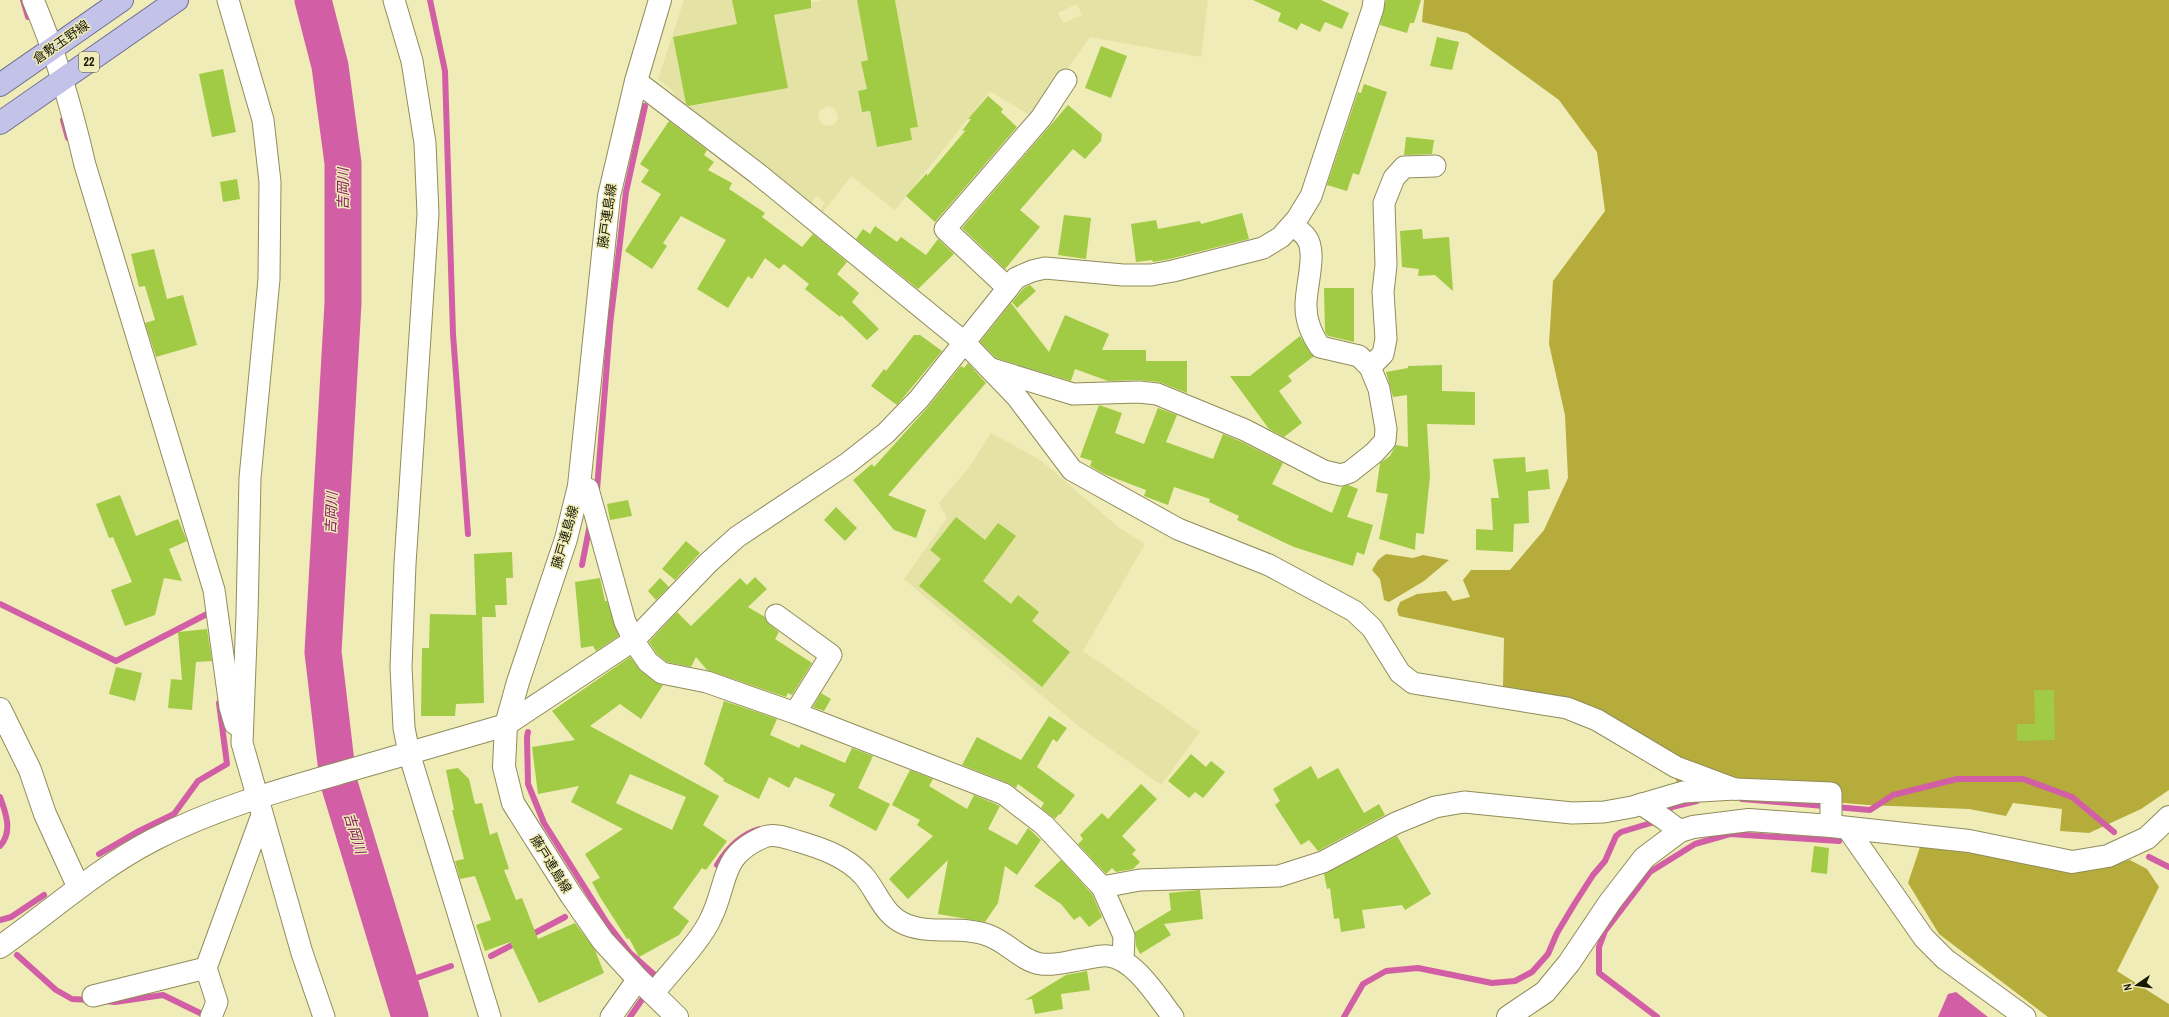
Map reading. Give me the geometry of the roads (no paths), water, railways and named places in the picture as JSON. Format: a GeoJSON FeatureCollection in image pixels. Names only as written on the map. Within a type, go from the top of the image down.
{"type":"FeatureCollection","features":[{"type":"Feature","properties":{"kind":"main road","name":"倉敷玉野線"},"geometry":{"type":"LineString","coordinates":[[0,85],[51,48],[122,0]]}},
{"type":"Feature","properties":{"kind":"main road","name":"22"},"geometry":{"type":"LineString","coordinates":[[0,123],[177,0]]}},
{"type":"Feature","properties":{"kind":"street"},"geometry":{"type":"LineString","coordinates":[[33,0],[51,48],[76,127],[85,165],[214,590],[230,707],[263,802],[302,953],[324,1017]]}},
{"type":"Feature","properties":{"kind":"street"},"geometry":{"type":"LineString","coordinates":[[228,0],[263,120],[270,182],[269,279],[250,478],[242,743]]}},
{"type":"Feature","properties":{"kind":"street"},"geometry":{"type":"LineString","coordinates":[[394,0],[412,61]]}},
{"type":"Feature","properties":{"kind":"street"},"geometry":{"type":"LineString","coordinates":[[406,0],[412,61],[425,143],[428,214],[404,564],[401,667],[405,754],[490,1017]]}},
{"type":"Feature","properties":{"kind":"street","name":"藤戸連島線"},"geometry":{"type":"LineString","coordinates":[[660,0],[636,81],[608,196],[579,486],[566,539],[518,682],[506,725],[504,767],[513,803],[571,895],[603,941],[645,987],[676,1017]]}},
{"type":"Feature","properties":{"kind":"street"},"geometry":{"type":"LineString","coordinates":[[0,947],[40,919],[78,886],[116,860],[153,840],[192,822],[263,802],[405,754],[506,725],[634,640],[708,563],[737,538],[848,463],[886,433],[918,399],[965,343],[1016,278],[1032,270],[1045,268],[1123,275],[1151,275],[1173,271],[1263,248],[1281,237],[1293,225],[1311,196],[1373,8],[1374,0]]}},
{"type":"Feature","properties":{"kind":"street"},"geometry":{"type":"LineString","coordinates":[[1008,288],[945,229],[1040,118],[1066,80]]}},
{"type":"Feature","properties":{"kind":"street"},"geometry":{"type":"LineString","coordinates":[[636,81],[758,174],[965,343],[1017,397],[1072,470],[1178,529],[1269,565],[1354,611],[1372,628],[1400,673],[1413,683],[1567,708],[1597,720],[1676,767],[1735,789]]}},
{"type":"Feature","properties":{"kind":"street"},"geometry":{"type":"LineString","coordinates":[[1370,367],[1383,354],[1386,339],[1383,292],[1386,265],[1384,203],[1394,178],[1404,167],[1435,166]]}},
{"type":"Feature","properties":{"kind":"street"},"geometry":{"type":"LineString","coordinates":[[990,368],[1073,394],[1140,392],[1157,394],[1245,430],[1324,471],[1341,475],[1350,472],[1362,464],[1385,441],[1386,429],[1379,389],[1370,367],[1359,356],[1320,347],[1314,337],[1308,322],[1306,307],[1311,251],[1307,238],[1293,225]]}},
{"type":"Feature","properties":{"kind":"street"},"geometry":{"type":"LineString","coordinates":[[579,486],[588,489],[625,622],[648,662],[662,673],[707,682],[795,713],[1004,794],[1044,825],[1102,887],[1120,926],[1123,954],[1173,1017]]}},
{"type":"Feature","properties":{"kind":"street"},"geometry":{"type":"LineString","coordinates":[[776,615],[831,655],[795,713]]}},
{"type":"Feature","properties":{"kind":"street"},"geometry":{"type":"LineString","coordinates":[[0,709],[30,770],[46,814],[78,886]]}},
{"type":"Feature","properties":{"kind":"street"},"geometry":{"type":"LineString","coordinates":[[1508,1017],[1545,992],[1569,963],[1610,902],[1644,858],[1660,817],[1683,792],[1735,789],[1831,793],[1835,816],[1924,938],[1945,959],[2025,1017]]}},
{"type":"Feature","properties":{"kind":"street"},"geometry":{"type":"LineString","coordinates":[[211,1017],[217,1002],[206,968],[263,802]]}},
{"type":"Feature","properties":{"kind":"street"},"geometry":{"type":"LineString","coordinates":[[1102,887],[1140,880],[1280,876],[1323,862],[1402,820],[1435,807],[1464,802],[1572,813],[1604,812],[1660,817],[1708,824],[1749,820],[1835,816],[2072,862],[2108,856],[2146,838],[2169,817]]}},
{"type":"Feature","properties":{"kind":"street"},"geometry":{"type":"LineString","coordinates":[[611,1017],[645,987],[711,919],[726,872],[733,858],[746,847],[766,836],[781,836],[820,847],[846,860],[864,876],[889,914],[904,924],[922,930],[967,930],[991,936],[1038,964],[1054,965],[1123,954]]}},
{"type":"Feature","properties":{"kind":"street"},"geometry":{"type":"LineString","coordinates":[[93,996],[206,968]]}},
{"type":"Feature","properties":{"kind":"waterway"},"geometry":{"type":"LineString","coordinates":[[23,0],[28,17]]}},
{"type":"Feature","properties":{"kind":"waterway","name":"吉岡川"},"geometry":{"type":"LineString","coordinates":[[313,0],[330,66],[343,163],[343,303],[323,652],[338,780],[410,1017]]}},
{"type":"Feature","properties":{"kind":"waterway"},"geometry":{"type":"LineString","coordinates":[[430,0],[445,71],[453,334],[468,534]]}},
{"type":"Feature","properties":{"kind":"waterway"},"geometry":{"type":"LineString","coordinates":[[597,490],[610,325],[626,192],[645,106]]}},
{"type":"Feature","properties":{"kind":"waterway"},"geometry":{"type":"LineString","coordinates":[[63,120],[68,138]]}},
{"type":"Feature","properties":{"kind":"waterway"},"geometry":{"type":"LineString","coordinates":[[582,565],[590,524]]}},
{"type":"Feature","properties":{"kind":"waterway"},"geometry":{"type":"LineString","coordinates":[[0,604],[116,661],[209,613]]}},
{"type":"Feature","properties":{"kind":"waterway"},"geometry":{"type":"LineString","coordinates":[[99,854],[137,832],[174,814],[198,781],[227,764],[219,703]]}},
{"type":"Feature","properties":{"kind":"waterway"},"geometry":{"type":"LineString","coordinates":[[528,732],[528,784],[544,823],[607,923],[630,953],[657,977],[659,974]]}},
{"type":"Feature","properties":{"kind":"waterway"},"geometry":{"type":"LineString","coordinates":[[1742,799],[1870,810],[1893,795],[1957,779],[2023,779],[2072,797],[2114,832]]}},
{"type":"Feature","properties":{"kind":"waterway"},"geometry":{"type":"LineString","coordinates":[[0,797],[7,822],[6,835],[0,846]]}},
{"type":"Feature","properties":{"kind":"waterway"},"geometry":{"type":"LineString","coordinates":[[1344,1017],[1363,984],[1386,971],[1418,968],[1492,983],[1515,981],[1532,972],[1548,954],[1557,933],[1575,903],[1593,875],[1605,861],[1616,836],[1621,832],[1651,823],[1672,807],[1697,801]]}},
{"type":"Feature","properties":{"kind":"waterway"},"geometry":{"type":"LineString","coordinates":[[717,865],[725,853],[735,843],[747,834],[760,829]]}},
{"type":"Feature","properties":{"kind":"waterway"},"geometry":{"type":"LineString","coordinates":[[1657,1017],[1599,973],[1599,947],[1605,931],[1650,872],[1695,844],[1730,834],[1839,841]]}},
{"type":"Feature","properties":{"kind":"waterway"},"geometry":{"type":"LineString","coordinates":[[2149,857],[2169,867]]}},
{"type":"Feature","properties":{"kind":"waterway"},"geometry":{"type":"LineString","coordinates":[[0,920],[11,917],[44,895]]}},
{"type":"Feature","properties":{"kind":"waterway"},"geometry":{"type":"LineString","coordinates":[[529,936],[565,917]]}},
{"type":"Feature","properties":{"kind":"waterway"},"geometry":{"type":"LineString","coordinates":[[491,956],[518,942]]}},
{"type":"Feature","properties":{"kind":"waterway"},"geometry":{"type":"LineString","coordinates":[[17,955],[56,990],[72,999],[91,1000]]}},
{"type":"Feature","properties":{"kind":"waterway"},"geometry":{"type":"LineString","coordinates":[[399,984],[451,966]]}},
{"type":"Feature","properties":{"kind":"waterway"},"geometry":{"type":"LineString","coordinates":[[104,1001],[115,1002],[163,995],[202,1014]]}},
{"type":"Feature","properties":{"kind":"waterway"},"geometry":{"type":"LineString","coordinates":[[630,1017],[641,1001]]}}]}
